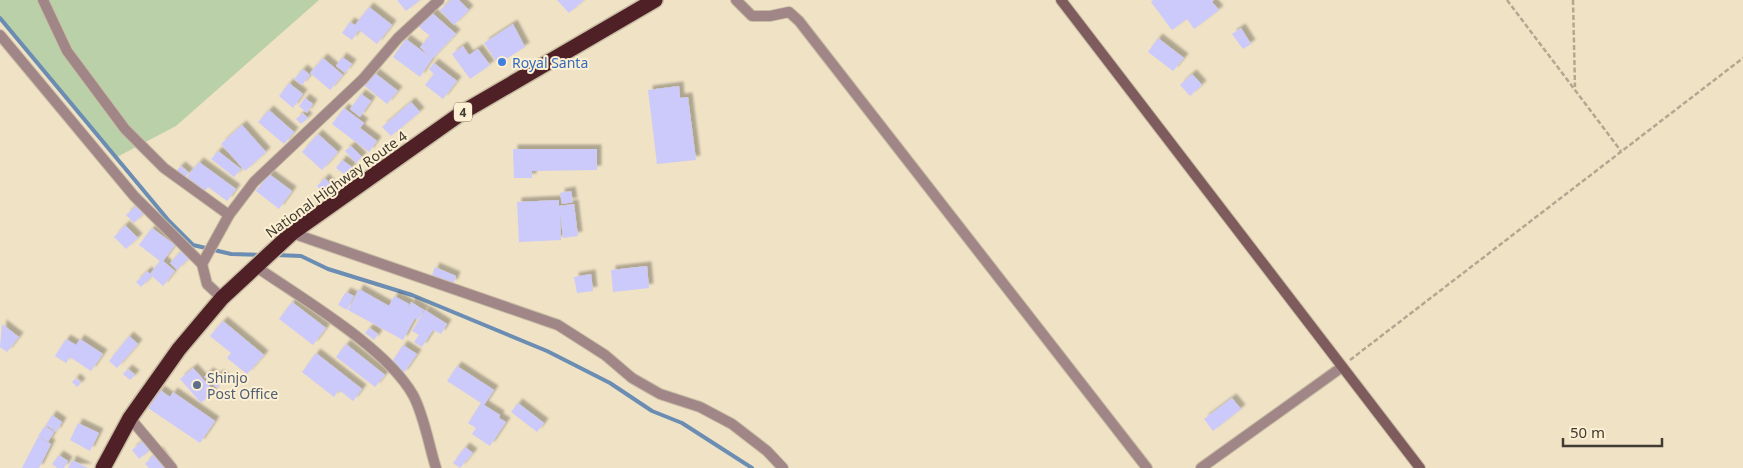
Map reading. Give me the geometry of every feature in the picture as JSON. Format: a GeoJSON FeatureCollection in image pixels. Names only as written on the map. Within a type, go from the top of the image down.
{"type":"FeatureCollection","features":[{"type":"Feature","properties":{"kind":"highway","name":"National Highway Route 4"},"geometry":{"type":"LineString","coordinates":[[103,468],[130,418],[179,349],[222,298],[287,238],[463,112],[655,0]]}},
{"type":"Feature","properties":{"kind":"street"},"geometry":{"type":"LineString","coordinates":[[43,0],[67,51],[125,129],[164,168],[229,215]]}},
{"type":"Feature","properties":{"kind":"street"},"geometry":{"type":"LineString","coordinates":[[222,298],[207,284],[204,260],[229,215],[254,182],[363,79],[398,38],[439,0]]}},
{"type":"Feature","properties":{"kind":"street"},"geometry":{"type":"LineString","coordinates":[[736,0],[752,16],[770,16],[789,12],[799,21],[1147,468]]}},
{"type":"Feature","properties":{"kind":"street"},"geometry":{"type":"LineString","coordinates":[[1061,0],[1420,468]]}},
{"type":"Feature","properties":{"kind":"street"},"geometry":{"type":"LineString","coordinates":[[0,35],[134,196],[204,260]]}},
{"type":"Feature","properties":{"kind":"street"},"geometry":{"type":"LineString","coordinates":[[287,238],[558,325],[605,355],[632,378],[660,394],[700,407],[732,424],[767,451],[783,468]]}},
{"type":"Feature","properties":{"kind":"street"},"geometry":{"type":"LineString","coordinates":[[257,264],[358,338],[398,374],[414,397],[436,468]]}},
{"type":"Feature","properties":{"kind":"street"},"geometry":{"type":"LineString","coordinates":[[1201,468],[1342,367]]}},
{"type":"Feature","properties":{"kind":"street"},"geometry":{"type":"LineString","coordinates":[[130,418],[172,468]]}},
{"type":"Feature","properties":{"kind":"path"},"geometry":{"type":"LineString","coordinates":[[1508,0],[1621,151]]}},
{"type":"Feature","properties":{"kind":"path"},"geometry":{"type":"LineString","coordinates":[[1573,0],[1575,88]]}},
{"type":"Feature","properties":{"kind":"path"},"geometry":{"type":"LineString","coordinates":[[1342,367],[1743,58]]}},
{"type":"Feature","properties":{"kind":"green space"},"geometry":{"type":"Polygon","coordinates":[[[0,0],[319,0],[176,126],[117,157],[0,20],[0,0]]]}},
{"type":"Feature","properties":{"kind":"building"},"geometry":{"type":"Polygon","coordinates":[[[397,0],[420,0],[406,11],[397,0]]]}},
{"type":"Feature","properties":{"kind":"building"},"geometry":{"type":"Polygon","coordinates":[[[451,0],[459,0],[469,10],[454,25],[440,10],[451,0]]]}},
{"type":"Feature","properties":{"kind":"building"},"geometry":{"type":"Polygon","coordinates":[[[557,0],[584,0],[569,13],[557,0]]]}},
{"type":"Feature","properties":{"kind":"building"},"geometry":{"type":"Polygon","coordinates":[[[1153,0],[1214,0],[1212,2],[1219,10],[1194,29],[1187,19],[1172,30],[1151,2],[1153,0]]]}},
{"type":"Feature","properties":{"kind":"building"},"geometry":{"type":"Polygon","coordinates":[[[369,7],[392,25],[377,44],[359,30],[352,40],[342,33],[350,22],[355,25],[369,7]]]}},
{"type":"Feature","properties":{"kind":"building"},"geometry":{"type":"Polygon","coordinates":[[[430,11],[456,34],[432,59],[420,77],[393,57],[406,39],[429,56],[420,47],[430,36],[418,26],[430,11]]]}},
{"type":"Feature","properties":{"kind":"building"},"geometry":{"type":"Polygon","coordinates":[[[513,24],[525,47],[498,64],[484,43],[513,24]]]}},
{"type":"Feature","properties":{"kind":"building"},"geometry":{"type":"Polygon","coordinates":[[[1241,28],[1251,44],[1243,49],[1232,34],[1241,28]]]}},
{"type":"Feature","properties":{"kind":"building"},"geometry":{"type":"Polygon","coordinates":[[[1158,38],[1184,58],[1173,71],[1148,52],[1158,38]]]}},
{"type":"Feature","properties":{"kind":"building"},"geometry":{"type":"Polygon","coordinates":[[[463,46],[469,55],[478,49],[490,65],[470,79],[452,54],[463,46]]]}},
{"type":"Feature","properties":{"kind":"building"},"geometry":{"type":"Polygon","coordinates":[[[342,57],[352,64],[345,73],[336,66],[342,57]]]}},
{"type":"Feature","properties":{"kind":"building"},"geometry":{"type":"Polygon","coordinates":[[[323,58],[343,75],[330,90],[310,73],[323,58]]]}},
{"type":"Feature","properties":{"kind":"building"},"geometry":{"type":"Polygon","coordinates":[[[434,63],[457,81],[443,99],[425,85],[434,74],[429,69],[434,63]]]}},
{"type":"Feature","properties":{"kind":"building"},"geometry":{"type":"Polygon","coordinates":[[[303,69],[310,75],[302,85],[294,79],[303,69]]]}},
{"type":"Feature","properties":{"kind":"building"},"geometry":{"type":"Polygon","coordinates":[[[375,73],[398,91],[387,104],[365,86],[375,73]]]}},
{"type":"Feature","properties":{"kind":"building"},"geometry":{"type":"Polygon","coordinates":[[[1192,74],[1202,85],[1190,96],[1180,85],[1192,74]]]}},
{"type":"Feature","properties":{"kind":"building"},"geometry":{"type":"Polygon","coordinates":[[[289,83],[303,94],[293,108],[279,96],[289,83]]]}},
{"type":"Feature","properties":{"kind":"building"},"geometry":{"type":"Polygon","coordinates":[[[679,86],[680,98],[688,97],[696,160],[657,164],[648,90],[679,86]]]}},
{"type":"Feature","properties":{"kind":"building"},"geometry":{"type":"Polygon","coordinates":[[[361,94],[371,101],[360,117],[350,109],[361,94]]]}},
{"type":"Feature","properties":{"kind":"building"},"geometry":{"type":"Polygon","coordinates":[[[305,98],[313,104],[307,113],[299,106],[305,98]]]}},
{"type":"Feature","properties":{"kind":"building"},"geometry":{"type":"Polygon","coordinates":[[[411,102],[420,112],[391,136],[382,127],[411,102]]]}},
{"type":"Feature","properties":{"kind":"building"},"geometry":{"type":"Polygon","coordinates":[[[344,108],[364,123],[360,128],[377,141],[369,152],[332,124],[344,108]]]}},
{"type":"Feature","properties":{"kind":"building"},"geometry":{"type":"Polygon","coordinates":[[[269,110],[294,132],[284,144],[258,122],[269,110]]]}},
{"type":"Feature","properties":{"kind":"building"},"geometry":{"type":"Polygon","coordinates":[[[303,113],[308,118],[301,124],[296,119],[303,113]]]}},
{"type":"Feature","properties":{"kind":"building"},"geometry":{"type":"Polygon","coordinates":[[[242,125],[266,152],[245,171],[221,144],[242,125]]]}},
{"type":"Feature","properties":{"kind":"building"},"geometry":{"type":"Polygon","coordinates":[[[318,134],[338,152],[322,170],[302,152],[318,134]]]}},
{"type":"Feature","properties":{"kind":"building"},"geometry":{"type":"Polygon","coordinates":[[[351,146],[362,157],[356,163],[345,151],[351,146]]]}},
{"type":"Feature","properties":{"kind":"building"},"geometry":{"type":"Polygon","coordinates":[[[513,149],[597,149],[597,170],[532,171],[532,178],[514,178],[513,149]]]}},
{"type":"Feature","properties":{"kind":"building"},"geometry":{"type":"Polygon","coordinates":[[[218,151],[241,169],[234,177],[211,159],[218,151]]]}},
{"type":"Feature","properties":{"kind":"building"},"geometry":{"type":"Polygon","coordinates":[[[342,160],[352,167],[345,175],[336,168],[342,160]]]}},
{"type":"Feature","properties":{"kind":"building"},"geometry":{"type":"Polygon","coordinates":[[[199,162],[236,189],[227,201],[208,187],[205,191],[187,177],[199,162]]]}},
{"type":"Feature","properties":{"kind":"building"},"geometry":{"type":"Polygon","coordinates":[[[181,166],[189,173],[184,178],[176,171],[181,166]]]}},
{"type":"Feature","properties":{"kind":"building"},"geometry":{"type":"Polygon","coordinates":[[[269,174],[292,191],[279,209],[256,191],[269,174]]]}},
{"type":"Feature","properties":{"kind":"building"},"geometry":{"type":"Polygon","coordinates":[[[325,178],[330,184],[322,192],[317,186],[325,178]]]}},
{"type":"Feature","properties":{"kind":"building"},"geometry":{"type":"Polygon","coordinates":[[[571,191],[573,202],[562,204],[560,193],[571,191]]]}},
{"type":"Feature","properties":{"kind":"building"},"geometry":{"type":"Polygon","coordinates":[[[559,200],[559,206],[574,204],[578,236],[563,238],[560,212],[561,240],[519,242],[517,202],[559,200]]]}},
{"type":"Feature","properties":{"kind":"building"},"geometry":{"type":"Polygon","coordinates":[[[137,205],[144,213],[134,223],[126,215],[137,205]]]}},
{"type":"Feature","properties":{"kind":"building"},"geometry":{"type":"Polygon","coordinates":[[[125,225],[138,238],[126,249],[114,237],[125,225]]]}},
{"type":"Feature","properties":{"kind":"building"},"geometry":{"type":"Polygon","coordinates":[[[152,228],[175,245],[163,261],[175,271],[163,286],[152,276],[141,287],[136,282],[147,271],[150,274],[160,261],[139,245],[152,228]]]}},
{"type":"Feature","properties":{"kind":"building"},"geometry":{"type":"Polygon","coordinates":[[[182,250],[189,258],[177,270],[170,263],[182,250]]]}},
{"type":"Feature","properties":{"kind":"building"},"geometry":{"type":"Polygon","coordinates":[[[647,266],[649,288],[613,292],[611,270],[647,266]]]}},
{"type":"Feature","properties":{"kind":"building"},"geometry":{"type":"Polygon","coordinates":[[[435,267],[456,276],[453,284],[432,275],[435,267]]]}},
{"type":"Feature","properties":{"kind":"building"},"geometry":{"type":"Polygon","coordinates":[[[591,274],[593,291],[577,293],[574,277],[591,274]]]}},
{"type":"Feature","properties":{"kind":"building"},"geometry":{"type":"Polygon","coordinates":[[[359,289],[389,306],[394,296],[409,304],[407,310],[411,302],[424,310],[418,320],[415,318],[403,340],[348,310],[359,289]]]}},
{"type":"Feature","properties":{"kind":"building"},"geometry":{"type":"Polygon","coordinates":[[[346,292],[354,296],[347,310],[338,305],[346,292]]]}},
{"type":"Feature","properties":{"kind":"building"},"geometry":{"type":"Polygon","coordinates":[[[292,302],[326,328],[313,345],[279,319],[292,302]]]}},
{"type":"Feature","properties":{"kind":"building"},"geometry":{"type":"Polygon","coordinates":[[[425,310],[447,324],[441,334],[433,330],[422,347],[414,342],[419,335],[412,331],[425,310]]]}},
{"type":"Feature","properties":{"kind":"building"},"geometry":{"type":"Polygon","coordinates":[[[223,321],[264,355],[247,374],[227,358],[231,353],[210,336],[223,321]]]}},
{"type":"Feature","properties":{"kind":"building"},"geometry":{"type":"Polygon","coordinates":[[[2,324],[19,337],[7,352],[0,347],[2,324]]]}},
{"type":"Feature","properties":{"kind":"building"},"geometry":{"type":"Polygon","coordinates":[[[369,328],[378,334],[374,340],[365,333],[369,328]]]}},
{"type":"Feature","properties":{"kind":"building"},"geometry":{"type":"Polygon","coordinates":[[[129,336],[138,344],[117,368],[109,361],[129,336]]]}},
{"type":"Feature","properties":{"kind":"building"},"geometry":{"type":"Polygon","coordinates":[[[66,339],[76,345],[80,339],[103,354],[91,371],[70,357],[66,363],[55,356],[66,339]]]}},
{"type":"Feature","properties":{"kind":"building"},"geometry":{"type":"Polygon","coordinates":[[[346,344],[385,375],[375,387],[336,357],[346,344]]]}},
{"type":"Feature","properties":{"kind":"building"},"geometry":{"type":"Polygon","coordinates":[[[403,345],[417,354],[403,374],[390,365],[403,345]]]}},
{"type":"Feature","properties":{"kind":"building"},"geometry":{"type":"Polygon","coordinates":[[[316,353],[362,389],[353,401],[339,390],[334,397],[302,372],[316,353]]]}},
{"type":"Feature","properties":{"kind":"building"},"geometry":{"type":"Polygon","coordinates":[[[457,366],[494,390],[484,405],[500,415],[499,418],[506,422],[490,446],[472,434],[476,428],[468,423],[481,403],[447,381],[457,366]]]}},
{"type":"Feature","properties":{"kind":"building"},"geometry":{"type":"Polygon","coordinates":[[[193,368],[214,391],[201,403],[180,379],[193,368]]]}},
{"type":"Feature","properties":{"kind":"building"},"geometry":{"type":"Polygon","coordinates":[[[128,369],[135,375],[130,380],[123,374],[128,369]]]}},
{"type":"Feature","properties":{"kind":"building"},"geometry":{"type":"Polygon","coordinates":[[[209,372],[216,377],[219,374],[225,378],[217,388],[204,377],[209,372]]]}},
{"type":"Feature","properties":{"kind":"building"},"geometry":{"type":"Polygon","coordinates":[[[76,378],[81,383],[77,387],[72,382],[76,378]]]}},
{"type":"Feature","properties":{"kind":"building"},"geometry":{"type":"Polygon","coordinates":[[[160,390],[170,397],[173,392],[215,421],[200,443],[148,408],[160,390]]]}},
{"type":"Feature","properties":{"kind":"building"},"geometry":{"type":"Polygon","coordinates":[[[1232,398],[1241,409],[1213,431],[1204,419],[1232,398]]]}},
{"type":"Feature","properties":{"kind":"building"},"geometry":{"type":"Polygon","coordinates":[[[518,403],[544,423],[537,432],[511,412],[518,403]]]}},
{"type":"Feature","properties":{"kind":"building"},"geometry":{"type":"Polygon","coordinates":[[[52,415],[62,422],[56,432],[46,425],[52,415]]]}},
{"type":"Feature","properties":{"kind":"building"},"geometry":{"type":"Polygon","coordinates":[[[78,423],[99,433],[90,451],[70,440],[78,423]]]}},
{"type":"Feature","properties":{"kind":"building"},"geometry":{"type":"Polygon","coordinates":[[[45,426],[54,432],[48,442],[38,436],[45,426]]]}},
{"type":"Feature","properties":{"kind":"building"},"geometry":{"type":"Polygon","coordinates":[[[38,437],[51,444],[39,468],[22,468],[38,437]]]}},
{"type":"Feature","properties":{"kind":"building"},"geometry":{"type":"Polygon","coordinates":[[[145,439],[152,448],[139,459],[132,450],[145,439]]]}},
{"type":"Feature","properties":{"kind":"building"},"geometry":{"type":"Polygon","coordinates":[[[465,447],[473,453],[460,468],[453,463],[465,447]]]}},
{"type":"Feature","properties":{"kind":"building"},"geometry":{"type":"Polygon","coordinates":[[[158,451],[170,468],[149,468],[145,464],[158,451]]]}},
{"type":"Feature","properties":{"kind":"building"},"geometry":{"type":"Polygon","coordinates":[[[59,455],[68,461],[64,468],[57,468],[52,464],[59,455]]]}},
{"type":"Feature","properties":{"kind":"building"},"geometry":{"type":"Polygon","coordinates":[[[72,460],[88,468],[68,468],[72,460]]]}},
{"type":"Feature","properties":{"kind":"waterway"},"geometry":{"type":"LineString","coordinates":[[0,18],[169,221],[193,245],[231,254],[262,255]]}},
{"type":"Feature","properties":{"kind":"waterway"},"geometry":{"type":"LineString","coordinates":[[276,255],[301,256],[328,269],[412,295],[547,351],[610,383],[652,411],[682,423],[752,468]]}},
{"type":"Feature","properties":{"kind":"place","name":"Royal Santa"},"geometry":{"type":"Point","coordinates":[502,62]}},
{"type":"Feature","properties":{"kind":"place","name":"Shinjo Post Office"},"geometry":{"type":"Point","coordinates":[197,385]}}]}
